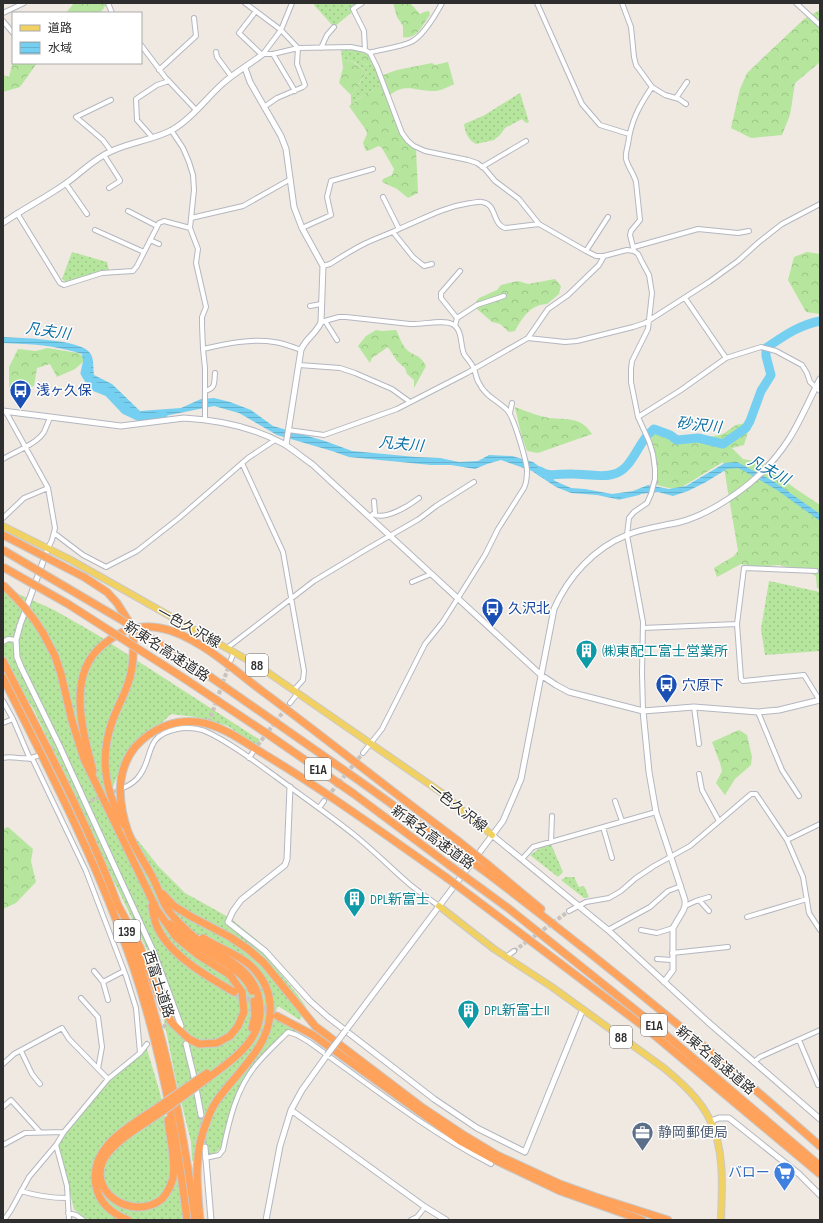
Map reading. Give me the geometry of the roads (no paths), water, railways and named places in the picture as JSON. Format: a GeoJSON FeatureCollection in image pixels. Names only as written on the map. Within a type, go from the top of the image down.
{"type":"FeatureCollection","features":[{"type":"Feature","properties":{"kind":"highway"},"geometry":{"type":"LineString","coordinates":[[3,535],[84,576],[106,592],[117,603],[129,622]]}},
{"type":"Feature","properties":{"kind":"highway","name":"新東名高速道路"},"geometry":{"type":"LineString","coordinates":[[3,550],[120,619],[192,664],[450,846],[485,867],[684,1030],[820,1146]]}},
{"type":"Feature","properties":{"kind":"highway","name":"新東名高速道路"},"geometry":{"type":"LineString","coordinates":[[3,567],[68,604],[182,677],[276,739],[354,794],[508,908],[653,1024],[820,1166]]}},
{"type":"Feature","properties":{"kind":"highway"},"geometry":{"type":"LineString","coordinates":[[3,585],[25,606],[34,618],[55,656],[61,674],[72,721],[84,759],[109,809],[150,899],[176,937],[198,955],[230,975],[242,992],[244,1012],[238,1026],[230,1036],[217,1043],[199,1044],[189,1039],[173,1024],[164,1010],[140,947],[118,905]]}},
{"type":"Feature","properties":{"kind":"highway"},"geometry":{"type":"LineString","coordinates":[[97,787],[84,737],[80,713],[80,695],[86,669],[91,658],[100,647],[121,632],[136,627],[161,628],[182,635],[216,656],[457,840],[485,867]]}},
{"type":"Feature","properties":{"kind":"highway"},"geometry":{"type":"LineString","coordinates":[[128,1220],[111,1211],[97,1191],[95,1180],[98,1159],[110,1142],[235,1058],[252,1039],[260,1016],[258,995],[255,986],[249,977],[242,969],[204,944],[172,915],[165,906],[159,889],[114,808],[105,774],[104,758],[112,722],[128,684],[133,665],[133,634]]}},
{"type":"Feature","properties":{"kind":"highway","name":"西富士道路"},"geometry":{"type":"LineString","coordinates":[[3,660],[70,795],[106,874],[145,981],[167,1056],[183,1138],[195,1220]]}},
{"type":"Feature","properties":{"kind":"highway","name":"西富士道路"},"geometry":{"type":"LineString","coordinates":[[3,678],[45,759],[93,865],[115,918],[134,970],[152,1029],[166,1087],[177,1146],[187,1220]]}},
{"type":"Feature","properties":{"kind":"highway"},"geometry":{"type":"LineString","coordinates":[[129,833],[122,804],[120,786],[121,774],[128,758],[142,740],[159,728],[182,722],[198,722],[216,727],[233,735],[279,763],[475,898],[647,1029],[820,1174]]}},
{"type":"Feature","properties":{"kind":"highway"},"geometry":{"type":"LineString","coordinates":[[159,889],[174,906],[230,937],[248,949],[264,963],[315,1026],[423,1108],[456,1130],[497,1155],[560,1184],[668,1220]]}},
{"type":"Feature","properties":{"kind":"highway"},"geometry":{"type":"LineString","coordinates":[[150,899],[156,924],[162,935],[176,952],[201,973],[234,992]]}},
{"type":"Feature","properties":{"kind":"highway"},"geometry":{"type":"LineString","coordinates":[[172,915],[199,936],[230,952],[250,965],[264,982],[269,997],[271,1015],[269,1026],[262,1044],[251,1060],[220,1097],[212,1109],[202,1132],[198,1150],[197,1176],[200,1220]]}},
{"type":"Feature","properties":{"kind":"highway"},"geometry":{"type":"LineString","coordinates":[[163,918],[202,949],[238,972],[251,988],[254,997],[255,1016],[249,1035],[233,1053],[208,1076]]}},
{"type":"Feature","properties":{"kind":"highway"},"geometry":{"type":"LineString","coordinates":[[134,970],[166,1106],[174,1163],[173,1178],[168,1192],[158,1204],[146,1211],[138,1213],[124,1211],[114,1205],[103,1190],[101,1169],[104,1160],[116,1144],[162,1108]]}},
{"type":"Feature","properties":{"kind":"highway"},"geometry":{"type":"LineString","coordinates":[[277,1016],[313,1035],[460,1141],[495,1160],[560,1191],[642,1220]]}},
{"type":"Feature","properties":{"kind":"main road","name":"一色久沢線"},"geometry":{"type":"LineString","coordinates":[[3,526],[48,548],[234,651],[260,667],[442,794],[492,835]]}},
{"type":"Feature","properties":{"kind":"main road","name":"88"},"geometry":{"type":"LineString","coordinates":[[438,906],[494,949],[583,1009],[681,1081],[704,1108],[711,1122],[718,1145],[721,1167],[721,1220]]}},
{"type":"Feature","properties":{"kind":"street"},"geometry":{"type":"LineString","coordinates":[[3,12],[24,3]]}},
{"type":"Feature","properties":{"kind":"street"},"geometry":{"type":"LineString","coordinates":[[244,3],[281,30],[298,48],[297,64],[305,85],[277,98],[264,107]]}},
{"type":"Feature","properties":{"kind":"street"},"geometry":{"type":"LineString","coordinates":[[3,223],[66,184],[111,151],[171,130],[196,110],[232,76],[245,68],[262,54],[281,30],[292,3]]}},
{"type":"Feature","properties":{"kind":"street"},"geometry":{"type":"LineString","coordinates":[[362,3],[353,9],[364,32],[365,50]]}},
{"type":"Feature","properties":{"kind":"street"},"geometry":{"type":"LineString","coordinates":[[370,53],[410,42],[418,38],[438,11],[442,3]]}},
{"type":"Feature","properties":{"kind":"street"},"geometry":{"type":"LineString","coordinates":[[537,3],[582,104],[600,125],[629,134]]}},
{"type":"Feature","properties":{"kind":"street"},"geometry":{"type":"LineString","coordinates":[[622,3],[631,27],[636,65],[652,87],[665,95],[676,98],[686,104]]}},
{"type":"Feature","properties":{"kind":"street"},"geometry":{"type":"LineString","coordinates":[[796,3],[820,24]]}},
{"type":"Feature","properties":{"kind":"street"},"geometry":{"type":"LineString","coordinates":[[256,11],[239,33],[262,54],[273,54],[298,48],[351,47],[365,50],[370,53],[377,67],[402,133],[408,141],[414,146],[425,151],[468,160],[482,167],[495,181],[519,199],[539,224],[596,256],[604,256],[634,249],[698,229],[738,233],[749,231]]}},
{"type":"Feature","properties":{"kind":"street"},"geometry":{"type":"LineString","coordinates":[[159,70],[196,36],[194,18]]}},
{"type":"Feature","properties":{"kind":"street"},"geometry":{"type":"LineString","coordinates":[[3,21],[12,32]]}},
{"type":"Feature","properties":{"kind":"street"},"geometry":{"type":"LineString","coordinates":[[321,48],[326,35],[334,27]]}},
{"type":"Feature","properties":{"kind":"street"},"geometry":{"type":"LineString","coordinates":[[142,46],[169,82],[196,110]]}},
{"type":"Feature","properties":{"kind":"street"},"geometry":{"type":"LineString","coordinates":[[216,52],[217,57],[232,76]]}},
{"type":"Feature","properties":{"kind":"street"},"geometry":{"type":"LineString","coordinates":[[273,54],[295,90]]}},
{"type":"Feature","properties":{"kind":"street"},"geometry":{"type":"LineString","coordinates":[[245,68],[250,82],[273,120],[286,149],[294,206],[302,228],[323,266],[321,304],[323,321],[337,340]]}},
{"type":"Feature","properties":{"kind":"street"},"geometry":{"type":"LineString","coordinates":[[152,137],[137,120],[136,100],[157,85],[169,82]]}},
{"type":"Feature","properties":{"kind":"street"},"geometry":{"type":"LineString","coordinates":[[676,98],[687,82]]}},
{"type":"Feature","properties":{"kind":"street"},"geometry":{"type":"LineString","coordinates":[[652,87],[641,102],[632,120],[626,161],[635,177],[640,220],[631,231],[630,235],[634,249],[649,275],[652,293],[648,329],[632,360],[631,382],[638,417],[649,441],[653,454],[655,470],[654,486],[651,494],[647,503],[634,512],[629,518],[627,535],[643,622],[643,711],[649,772],[656,812],[685,900],[685,906],[673,928],[673,970],[664,982]]}},
{"type":"Feature","properties":{"kind":"street"},"geometry":{"type":"LineString","coordinates":[[111,100],[76,117],[103,140],[111,151]]}},
{"type":"Feature","properties":{"kind":"street"},"geometry":{"type":"LineString","coordinates":[[171,130],[183,148],[193,176],[194,190],[190,228],[198,249],[196,263],[206,307],[202,317],[205,368],[205,420]]}},
{"type":"Feature","properties":{"kind":"street"},"geometry":{"type":"LineString","coordinates":[[482,167],[526,141]]}},
{"type":"Feature","properties":{"kind":"street"},"geometry":{"type":"LineString","coordinates":[[104,155],[120,180],[109,188]]}},
{"type":"Feature","properties":{"kind":"street"},"geometry":{"type":"LineString","coordinates":[[302,228],[331,215],[327,197],[331,181],[373,169]]}},
{"type":"Feature","properties":{"kind":"street"},"geometry":{"type":"LineString","coordinates":[[191,218],[243,206],[290,180]]}},
{"type":"Feature","properties":{"kind":"street"},"geometry":{"type":"LineString","coordinates":[[66,184],[87,214]]}},
{"type":"Feature","properties":{"kind":"street"},"geometry":{"type":"LineString","coordinates":[[383,197],[399,229]]}},
{"type":"Feature","properties":{"kind":"street"},"geometry":{"type":"LineString","coordinates":[[323,266],[330,264],[364,244],[432,213],[453,206],[482,202],[489,204],[497,223],[502,227],[525,227],[539,224]]}},
{"type":"Feature","properties":{"kind":"street"},"geometry":{"type":"LineString","coordinates":[[528,338],[565,342],[578,341],[633,327],[649,320],[685,298],[738,261],[782,224],[820,204]]}},
{"type":"Feature","properties":{"kind":"street"},"geometry":{"type":"LineString","coordinates":[[128,212],[157,226]]}},
{"type":"Feature","properties":{"kind":"street"},"geometry":{"type":"LineString","coordinates":[[17,213],[60,283],[64,285],[102,273],[133,271],[159,223],[164,221],[190,228]]}},
{"type":"Feature","properties":{"kind":"street"},"geometry":{"type":"LineString","coordinates":[[586,251],[608,217]]}},
{"type":"Feature","properties":{"kind":"street"},"geometry":{"type":"LineString","coordinates":[[95,230],[144,252]]}},
{"type":"Feature","properties":{"kind":"street"},"geometry":{"type":"LineString","coordinates":[[393,232],[413,257],[424,266],[432,264]]}},
{"type":"Feature","properties":{"kind":"street"},"geometry":{"type":"LineString","coordinates":[[150,240],[159,244]]}},
{"type":"Feature","properties":{"kind":"street"},"geometry":{"type":"LineString","coordinates":[[288,430],[324,436],[397,409],[474,369],[528,338],[548,309],[568,295],[599,264],[604,256]]}},
{"type":"Feature","properties":{"kind":"street"},"geometry":{"type":"LineString","coordinates":[[457,318],[441,298],[441,292],[460,271]]}},
{"type":"Feature","properties":{"kind":"street"},"geometry":{"type":"LineString","coordinates":[[455,326],[457,318],[478,305],[504,296]]}},
{"type":"Feature","properties":{"kind":"street"},"geometry":{"type":"LineString","coordinates":[[685,298],[726,358]]}},
{"type":"Feature","properties":{"kind":"street"},"geometry":{"type":"LineString","coordinates":[[310,306],[321,304]]}},
{"type":"Feature","properties":{"kind":"street"},"geometry":{"type":"LineString","coordinates":[[286,442],[303,345],[319,329],[323,321],[339,317],[410,324],[451,323],[455,326],[460,336],[464,355],[474,369],[476,378],[485,393],[510,413]]}},
{"type":"Feature","properties":{"kind":"street"},"geometry":{"type":"LineString","coordinates":[[203,349],[229,343],[259,341],[275,342],[302,350]]}},
{"type":"Feature","properties":{"kind":"street"},"geometry":{"type":"LineString","coordinates":[[638,417],[681,390],[726,358],[761,347],[771,349],[802,365],[810,382],[818,390]]}},
{"type":"Feature","properties":{"kind":"street"},"geometry":{"type":"LineString","coordinates":[[299,365],[340,368],[392,389],[410,402]]}},
{"type":"Feature","properties":{"kind":"street"},"geometry":{"type":"LineString","coordinates":[[205,393],[213,387],[215,373]]}},
{"type":"Feature","properties":{"kind":"street"},"geometry":{"type":"LineString","coordinates":[[820,379],[818,390],[790,438],[762,472],[742,489],[723,502],[694,517],[627,535],[601,549],[579,569],[560,595],[554,609],[521,779],[503,821],[492,835],[608,930],[664,982],[820,1119]]}},
{"type":"Feature","properties":{"kind":"street"},"geometry":{"type":"LineString","coordinates":[[363,753],[382,728],[425,644],[442,623],[485,555],[498,529],[527,481],[525,460],[510,413],[512,403]]}},
{"type":"Feature","properties":{"kind":"street"},"geometry":{"type":"LineString","coordinates":[[4,412],[121,426],[184,418],[205,420],[243,428],[275,440],[286,442],[372,516],[391,536],[541,675],[569,692],[643,711],[694,707],[758,712],[779,710],[820,700],[804,675],[741,679],[737,624],[744,568],[816,571]]}},
{"type":"Feature","properties":{"kind":"street"},"geometry":{"type":"LineString","coordinates":[[4,412],[48,488],[54,520],[54,533],[20,625],[16,640],[17,657],[59,745],[154,954],[175,1015],[181,1026]]}},
{"type":"Feature","properties":{"kind":"street"},"geometry":{"type":"LineString","coordinates":[[3,459],[25,448],[43,433],[50,418]]}},
{"type":"Feature","properties":{"kind":"street"},"geometry":{"type":"LineString","coordinates":[[54,533],[83,555],[106,567],[137,551],[179,518],[242,463],[275,440]]}},
{"type":"Feature","properties":{"kind":"street"},"geometry":{"type":"LineString","coordinates":[[242,463],[283,552],[304,671],[303,680],[290,703]]}},
{"type":"Feature","properties":{"kind":"street"},"geometry":{"type":"LineString","coordinates":[[227,648],[314,581],[419,520],[436,506],[474,482]]}},
{"type":"Feature","properties":{"kind":"street"},"geometry":{"type":"LineString","coordinates":[[3,518],[24,498],[48,488]]}},
{"type":"Feature","properties":{"kind":"street"},"geometry":{"type":"LineString","coordinates":[[372,516],[384,516],[396,512],[410,505],[419,498]]}},
{"type":"Feature","properties":{"kind":"street"},"geometry":{"type":"LineString","coordinates":[[372,516],[375,513],[374,501]]}},
{"type":"Feature","properties":{"kind":"street"},"geometry":{"type":"LineString","coordinates":[[412,582],[432,574]]}},
{"type":"Feature","properties":{"kind":"street"},"geometry":{"type":"LineString","coordinates":[[643,628],[737,624]]}},
{"type":"Feature","properties":{"kind":"street"},"geometry":{"type":"LineString","coordinates":[[3,642],[8,639],[16,640]]}},
{"type":"Feature","properties":{"kind":"street"},"geometry":{"type":"LineString","coordinates":[[230,660],[234,651]]}},
{"type":"Feature","properties":{"kind":"street"},"geometry":{"type":"LineString","coordinates":[[3,700],[86,871],[132,992],[136,1008],[140,1053]]}},
{"type":"Feature","properties":{"kind":"street"},"geometry":{"type":"LineString","coordinates":[[694,707],[699,744]]}},
{"type":"Feature","properties":{"kind":"street"},"geometry":{"type":"LineString","coordinates":[[758,712],[782,770],[799,796]]}},
{"type":"Feature","properties":{"kind":"street"},"geometry":{"type":"LineString","coordinates":[[3,723],[13,719]]}},
{"type":"Feature","properties":{"kind":"street"},"geometry":{"type":"LineString","coordinates":[[123,788],[134,782],[140,776],[150,747],[155,740],[164,734],[177,729],[206,729],[290,787],[359,839],[409,884],[438,906]]}},
{"type":"Feature","properties":{"kind":"street"},"geometry":{"type":"LineString","coordinates":[[53,747],[59,745]]}},
{"type":"Feature","properties":{"kind":"street"},"geometry":{"type":"LineString","coordinates":[[249,758],[253,752]]}},
{"type":"Feature","properties":{"kind":"street"},"geometry":{"type":"LineString","coordinates":[[3,758],[31,759],[37,756]]}},
{"type":"Feature","properties":{"kind":"street"},"geometry":{"type":"LineString","coordinates":[[699,774],[702,790],[719,821]]}},
{"type":"Feature","properties":{"kind":"street"},"geometry":{"type":"LineString","coordinates":[[290,787],[287,858],[285,865],[241,900],[233,911],[228,922],[266,951],[310,1001],[328,1017],[434,1099],[477,1128],[526,1152],[583,1009]]}},
{"type":"Feature","properties":{"kind":"street"},"geometry":{"type":"LineString","coordinates":[[568,911],[586,902],[609,898],[621,892],[636,878],[654,866],[671,858],[690,846],[751,794],[756,794],[787,840],[802,877],[809,913],[813,922],[820,930]]}},
{"type":"Feature","properties":{"kind":"street"},"geometry":{"type":"LineString","coordinates":[[318,808],[324,801]]}},
{"type":"Feature","properties":{"kind":"street"},"geometry":{"type":"LineString","coordinates":[[615,801],[622,822]]}},
{"type":"Feature","properties":{"kind":"street"},"geometry":{"type":"LineString","coordinates":[[522,859],[533,847],[656,812]]}},
{"type":"Feature","properties":{"kind":"street"},"geometry":{"type":"LineString","coordinates":[[551,842],[552,816]]}},
{"type":"Feature","properties":{"kind":"street"},"geometry":{"type":"LineString","coordinates":[[787,840],[820,824]]}},
{"type":"Feature","properties":{"kind":"street"},"geometry":{"type":"LineString","coordinates":[[603,827],[612,858]]}},
{"type":"Feature","properties":{"kind":"street","name":"一色久沢線"},"geometry":{"type":"LineString","coordinates":[[266,1220],[280,1146],[291,1110],[302,1090],[492,835]]}},
{"type":"Feature","properties":{"kind":"street"},"geometry":{"type":"LineString","coordinates":[[608,930],[650,907],[668,891],[681,886]]}},
{"type":"Feature","properties":{"kind":"street"},"geometry":{"type":"LineString","coordinates":[[685,906],[709,897]]}},
{"type":"Feature","properties":{"kind":"street"},"geometry":{"type":"LineString","coordinates":[[747,917],[807,899]]}},
{"type":"Feature","properties":{"kind":"street"},"geometry":{"type":"LineString","coordinates":[[699,900],[709,911]]}},
{"type":"Feature","properties":{"kind":"street"},"geometry":{"type":"LineString","coordinates":[[641,930],[657,933],[673,928]]}},
{"type":"Feature","properties":{"kind":"street"},"geometry":{"type":"LineString","coordinates":[[672,953],[728,947]]}},
{"type":"Feature","properties":{"kind":"street"},"geometry":{"type":"LineString","coordinates":[[506,957],[514,951]]}},
{"type":"Feature","properties":{"kind":"street"},"geometry":{"type":"LineString","coordinates":[[657,959],[672,960]]}},
{"type":"Feature","properties":{"kind":"street"},"geometry":{"type":"LineString","coordinates":[[94,971],[103,982],[108,1000]]}},
{"type":"Feature","properties":{"kind":"street"},"geometry":{"type":"LineString","coordinates":[[103,982],[124,971]]}},
{"type":"Feature","properties":{"kind":"street"},"geometry":{"type":"LineString","coordinates":[[81,998],[98,1017],[102,1047],[98,1069]]}},
{"type":"Feature","properties":{"kind":"street"},"geometry":{"type":"LineString","coordinates":[[3,1064],[14,1054],[62,1028],[69,1039],[108,1079]]}},
{"type":"Feature","properties":{"kind":"street"},"geometry":{"type":"LineString","coordinates":[[754,1062],[760,1057],[820,1030]]}},
{"type":"Feature","properties":{"kind":"street"},"geometry":{"type":"LineString","coordinates":[[205,1158],[219,1155],[223,1150],[236,1100],[243,1084],[256,1065],[288,1032],[297,1035],[327,1055],[465,1151],[491,1164]]}},
{"type":"Feature","properties":{"kind":"street"},"geometry":{"type":"LineString","coordinates":[[799,1040],[818,1085],[820,1085]]}},
{"type":"Feature","properties":{"kind":"street"},"geometry":{"type":"LineString","coordinates":[[4,1220],[29,1177],[56,1145],[64,1132],[108,1079],[140,1053],[148,1044]]}},
{"type":"Feature","properties":{"kind":"street"},"geometry":{"type":"LineString","coordinates":[[186,1044],[201,1115]]}},
{"type":"Feature","properties":{"kind":"street"},"geometry":{"type":"LineString","coordinates":[[21,1051],[32,1074],[40,1084]]}},
{"type":"Feature","properties":{"kind":"street"},"geometry":{"type":"LineString","coordinates":[[3,1107],[11,1100],[40,1132]]}},
{"type":"Feature","properties":{"kind":"street"},"geometry":{"type":"LineString","coordinates":[[291,1110],[425,1207],[446,1220]]}},
{"type":"Feature","properties":{"kind":"street"},"geometry":{"type":"LineString","coordinates":[[711,1122],[719,1118],[729,1118],[799,1174],[820,1195]]}},
{"type":"Feature","properties":{"kind":"street"},"geometry":{"type":"LineString","coordinates":[[4,1143],[25,1133],[64,1132]]}},
{"type":"Feature","properties":{"kind":"street"},"geometry":{"type":"LineString","coordinates":[[56,1145],[67,1186],[69,1220]]}},
{"type":"Feature","properties":{"kind":"street"},"geometry":{"type":"LineString","coordinates":[[205,1147],[212,1220]]}},
{"type":"Feature","properties":{"kind":"street"},"geometry":{"type":"LineString","coordinates":[[21,1191],[42,1196],[67,1198]]}},
{"type":"Feature","properties":{"kind":"street"},"geometry":{"type":"LineString","coordinates":[[411,1220],[416,1217],[425,1207]]}},
{"type":"Feature","properties":{"kind":"street"},"geometry":{"type":"LineString","coordinates":[[68,1213],[76,1215],[83,1220]]}},
{"type":"Feature","properties":{"kind":"water"},"geometry":{"type":"Polygon","coordinates":[[[3,337],[50,340],[84,348],[90,353],[92,358],[94,375],[112,384],[140,411],[181,408],[201,399],[214,398],[251,410],[273,426],[325,441],[352,451],[440,458],[459,462],[478,461],[489,455],[512,456],[533,462],[547,472],[555,481],[571,488],[612,494],[633,491],[648,485],[669,489],[686,486],[725,463],[737,462],[773,481],[820,514],[820,521],[777,490],[738,468],[727,469],[688,491],[673,496],[658,492],[616,499],[597,495],[571,493],[556,487],[532,471],[501,460],[475,469],[451,465],[431,465],[349,457],[277,435],[239,413],[214,406],[145,420],[137,419],[128,412],[109,391],[93,386],[84,367],[82,354],[43,346],[3,343],[3,337]]]}},
{"type":"Feature","properties":{"kind":"waterway","name":"砂沢川"},"geometry":{"type":"LineString","coordinates":[[540,471],[551,475],[569,474],[599,476],[614,474],[624,469],[628,465],[647,436],[654,429],[670,435],[677,440],[698,438],[723,444],[746,428],[761,391],[771,375],[766,356],[766,348],[798,328],[820,321]]}},
{"type":"Feature","properties":{"kind":"waterway","name":"凡夫川"},"geometry":{"type":"LineString","coordinates":[[88,360],[85,373],[93,386],[108,392],[125,410],[146,420],[163,415]]}},
{"type":"Feature","properties":{"kind":"waterway","name":"凡夫川"},"geometry":{"type":"LineString","coordinates":[[615,498],[619,499],[640,494]]}},
{"type":"Feature","properties":{"kind":"tunnel"},"geometry":{"type":"LineString","coordinates":[[207,728],[229,665]]}},
{"type":"Feature","properties":{"kind":"tunnel"},"geometry":{"type":"LineString","coordinates":[[254,750],[290,703]]}},
{"type":"Feature","properties":{"kind":"tunnel"},"geometry":{"type":"LineString","coordinates":[[39,754],[53,747]]}},
{"type":"Feature","properties":{"kind":"tunnel"},"geometry":{"type":"LineString","coordinates":[[324,801],[363,753]]}},
{"type":"Feature","properties":{"kind":"tunnel"},"geometry":{"type":"LineString","coordinates":[[85,803],[121,789]]}},
{"type":"Feature","properties":{"kind":"tunnel"},"geometry":{"type":"LineString","coordinates":[[514,951],[569,911]]}},
{"type":"Feature","properties":{"kind":"tunnel"},"geometry":{"type":"LineString","coordinates":[[234,992],[277,1016]]}},
{"type":"Feature","properties":{"kind":"tunnel"},"geometry":{"type":"LineString","coordinates":[[159,1032],[173,1017]]}},
{"type":"Feature","properties":{"kind":"tunnel"},"geometry":{"type":"LineString","coordinates":[[201,1115],[205,1147]]}},
{"type":"Feature","properties":{"kind":"place","name":"浅ヶ久保"},"geometry":{"type":"Point","coordinates":[20,410]}},
{"type":"Feature","properties":{"kind":"place","name":"久沢北"},"geometry":{"type":"Point","coordinates":[493,628]}},
{"type":"Feature","properties":{"kind":"place","name":"㈱東配工富士営業所"},"geometry":{"type":"Point","coordinates":[586,670]}},
{"type":"Feature","properties":{"kind":"place","name":"穴原下"},"geometry":{"type":"Point","coordinates":[667,704]}},
{"type":"Feature","properties":{"kind":"place","name":"DPL新富士"},"geometry":{"type":"Point","coordinates":[355,918]}},
{"type":"Feature","properties":{"kind":"place","name":"DPL新富士II"},"geometry":{"type":"Point","coordinates":[469,1030]}},
{"type":"Feature","properties":{"kind":"place","name":"静岡郵便局"},"geometry":{"type":"Point","coordinates":[643,1152]}},
{"type":"Feature","properties":{"kind":"place","name":"バロー"},"geometry":{"type":"Point","coordinates":[785,1192]}}]}
